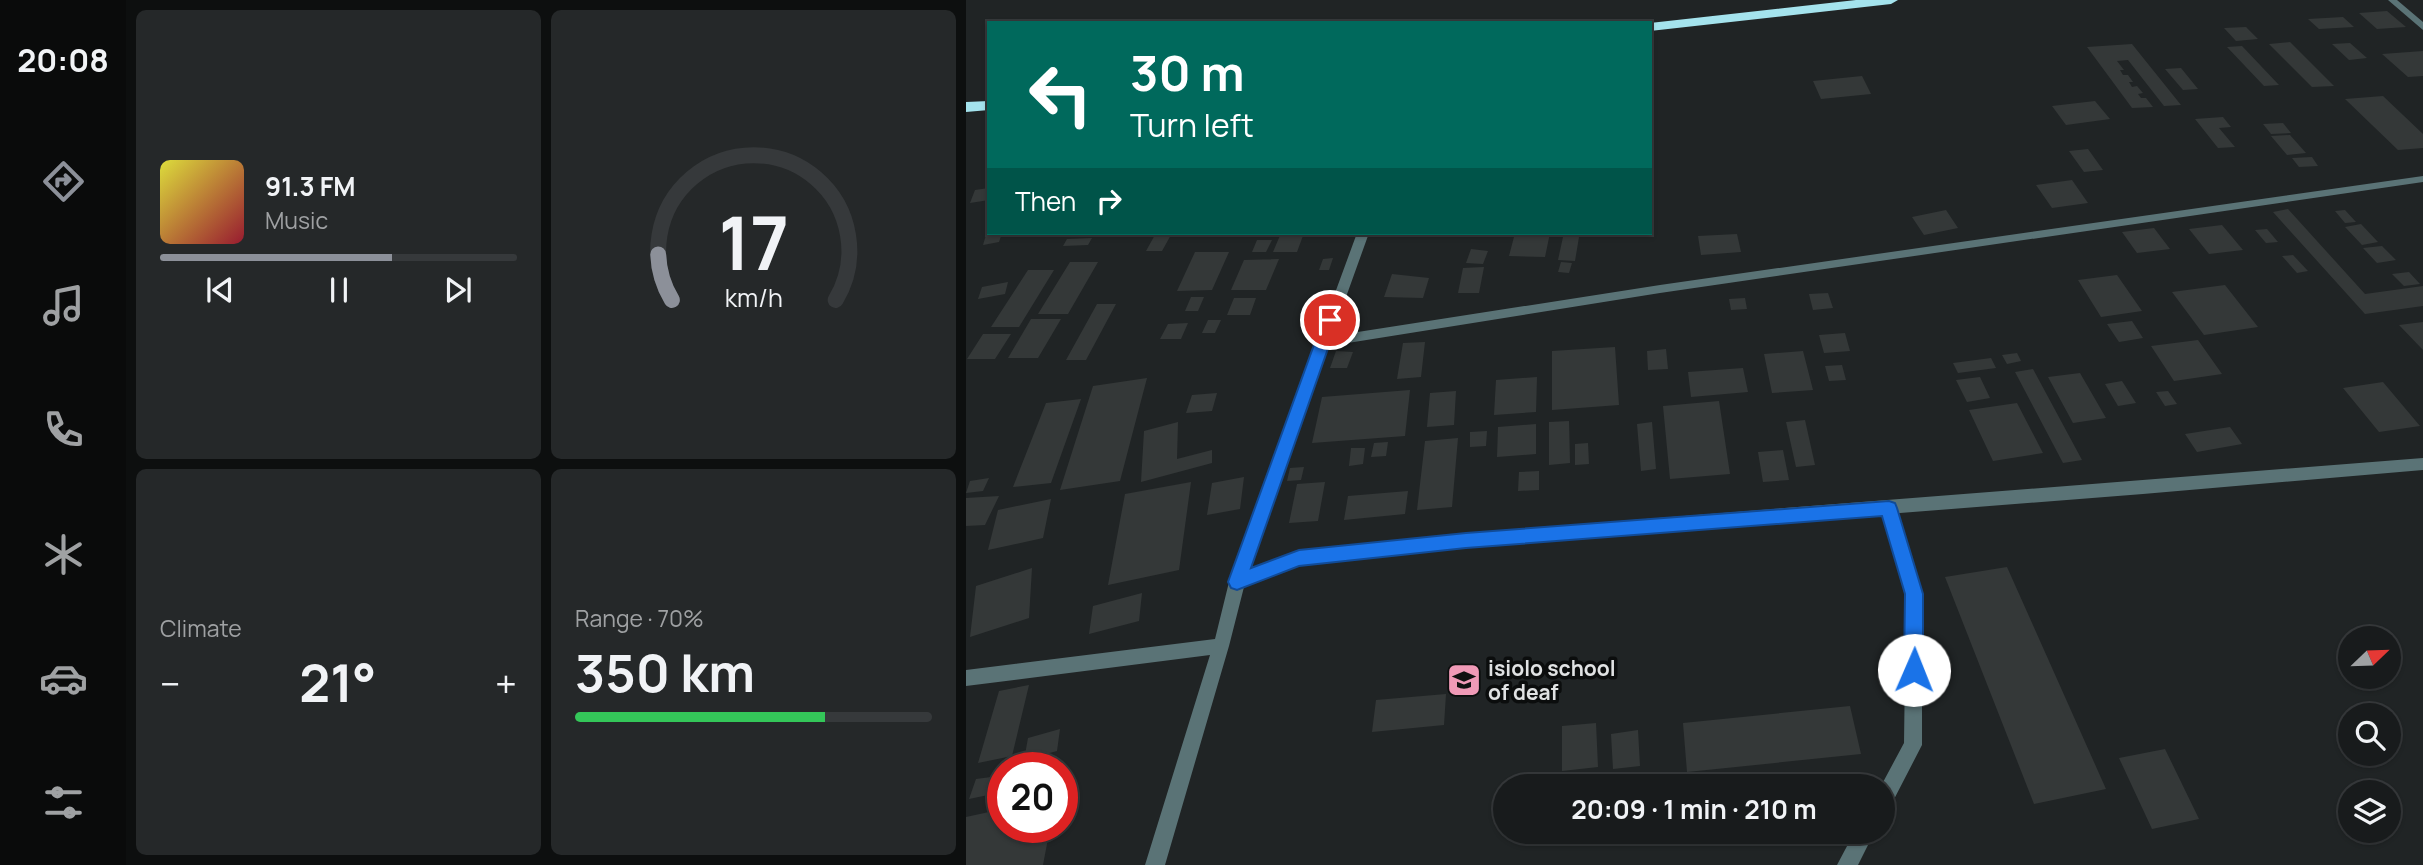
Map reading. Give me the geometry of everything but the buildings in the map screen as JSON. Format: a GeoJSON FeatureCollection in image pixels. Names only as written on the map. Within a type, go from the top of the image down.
{"type":"FeatureCollection","features":[{"type":"Feature","properties":{"kind":"highway"},"geometry":{"type":"LineString","coordinates":[[1652,27],[1891,0]]}},
{"type":"Feature","properties":{"kind":"highway"},"geometry":{"type":"LineString","coordinates":[[966,107],[987,104]]}},
{"type":"Feature","properties":{"kind":"street"},"geometry":{"type":"LineString","coordinates":[[2392,0],[2423,27]]}},
{"type":"Feature","properties":{"kind":"street"},"geometry":{"type":"LineString","coordinates":[[1322,342],[1660,289],[2423,179]]}},
{"type":"Feature","properties":{"kind":"street"},"geometry":{"type":"LineString","coordinates":[[1155,865],[1221,646],[1237,582],[1362,235]]}},
{"type":"Feature","properties":{"kind":"street"},"geometry":{"type":"LineString","coordinates":[[1237,582],[1299,558],[1466,540],[2423,464]]}},
{"type":"Feature","properties":{"kind":"street"},"geometry":{"type":"LineString","coordinates":[[1889,508],[1914,594],[1913,745],[1895,778]]}},
{"type":"Feature","properties":{"kind":"street"},"geometry":{"type":"LineString","coordinates":[[966,678],[1221,646]]}},
{"type":"Feature","properties":{"kind":"street"},"geometry":{"type":"LineString","coordinates":[[1847,865],[1859,844]]}},
{"type":"Feature","properties":{"kind":"place","name":"isiolo school of deaf"},"geometry":{"type":"Point","coordinates":[1464,680]}},
{"type":"Feature","properties":{"kind":"route"},"geometry":{"type":"LineString","coordinates":[[1330,320],[1237,582],[1299,558],[1466,540],[1889,508],[1914,594],[1914,670]]}}]}
